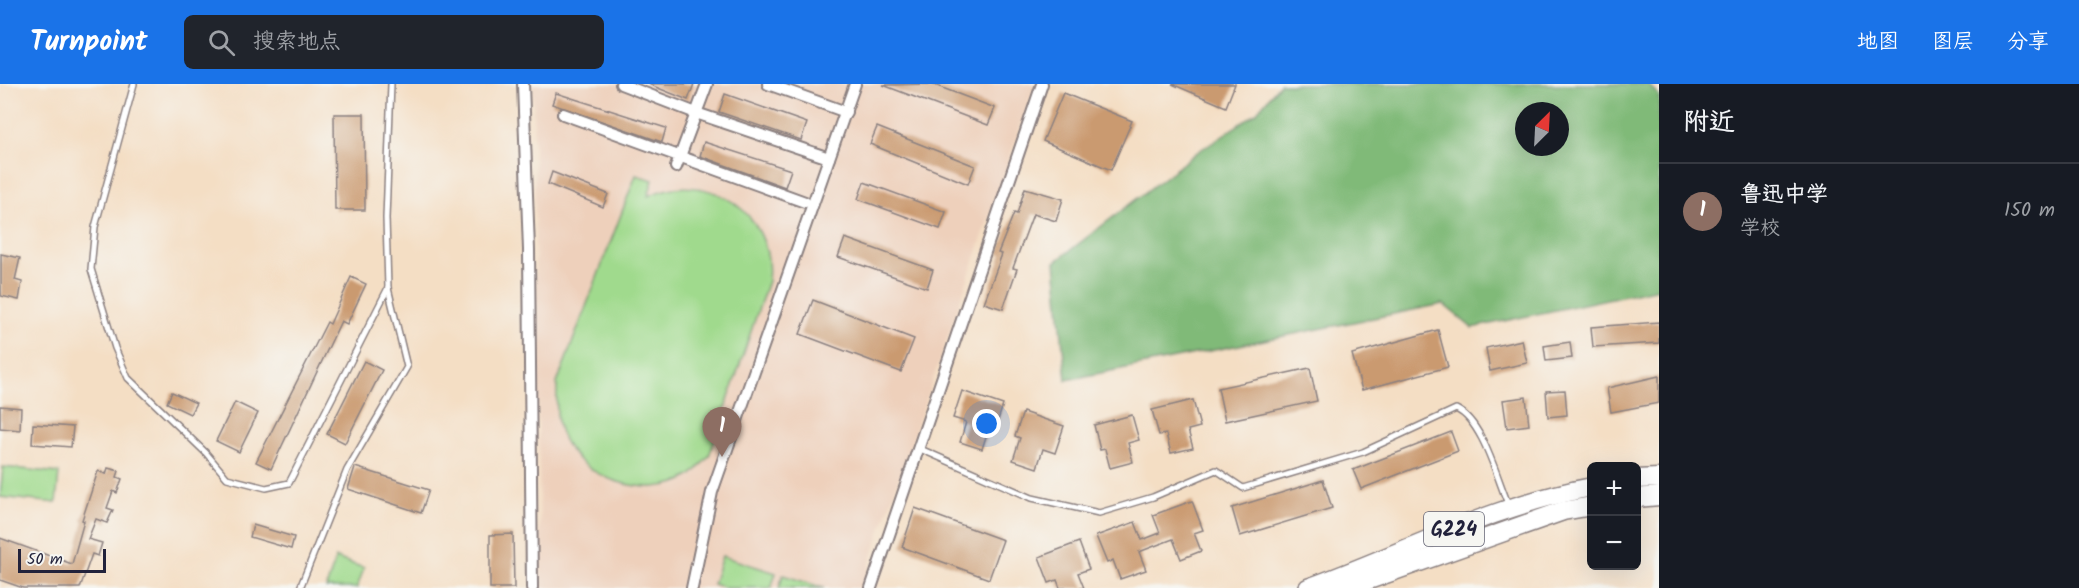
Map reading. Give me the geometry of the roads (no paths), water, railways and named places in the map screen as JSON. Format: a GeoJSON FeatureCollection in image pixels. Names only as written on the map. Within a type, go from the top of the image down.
{"type":"FeatureCollection","features":[{"type":"Feature","properties":{"kind":"highway"},"geometry":{"type":"LineString","coordinates":[[1641,479],[1659,478]]}},
{"type":"Feature","properties":{"kind":"highway","name":"G224"},"geometry":{"type":"LineString","coordinates":[[1308,588],[1510,508],[1559,493],[1587,488]]}},
{"type":"Feature","properties":{"kind":"highway"},"geometry":{"type":"LineString","coordinates":[[1641,498],[1659,496]]}},
{"type":"Feature","properties":{"kind":"highway","name":"G224"},"geometry":{"type":"LineString","coordinates":[[1346,588],[1563,511],[1587,507]]}},
{"type":"Feature","properties":{"kind":"street"},"geometry":{"type":"LineString","coordinates":[[523,84],[530,250],[532,588]]}},
{"type":"Feature","properties":{"kind":"street"},"geometry":{"type":"LineString","coordinates":[[621,84],[696,113],[829,158]]}},
{"type":"Feature","properties":{"kind":"street"},"geometry":{"type":"LineString","coordinates":[[678,162],[707,84]]}},
{"type":"Feature","properties":{"kind":"street"},"geometry":{"type":"LineString","coordinates":[[768,84],[846,112]]}},
{"type":"Feature","properties":{"kind":"street"},"geometry":{"type":"LineString","coordinates":[[692,588],[712,492],[855,84]]}},
{"type":"Feature","properties":{"kind":"street"},"geometry":{"type":"LineString","coordinates":[[871,588],[1042,84]]}},
{"type":"Feature","properties":{"kind":"street"},"geometry":{"type":"LineString","coordinates":[[563,114],[678,162],[805,202]]}},
{"type":"Feature","properties":{"kind":"lane"},"geometry":{"type":"LineString","coordinates":[[134,84],[95,227],[91,269],[115,348],[128,378],[206,453],[227,478],[266,488],[290,483],[388,288]]}},
{"type":"Feature","properties":{"kind":"lane"},"geometry":{"type":"LineString","coordinates":[[300,588],[347,470],[407,368],[388,288],[386,218],[391,84]]}},
{"type":"Feature","properties":{"kind":"lane"},"geometry":{"type":"LineString","coordinates":[[918,448],[1032,498],[1099,513],[1153,496],[1216,470],[1243,488],[1363,452],[1456,409],[1467,414],[1477,432],[1510,508]]}},
{"type":"Feature","properties":{"kind":"place","name":"鲁迅中学"},"geometry":{"type":"Point","coordinates":[722,457]}}]}
